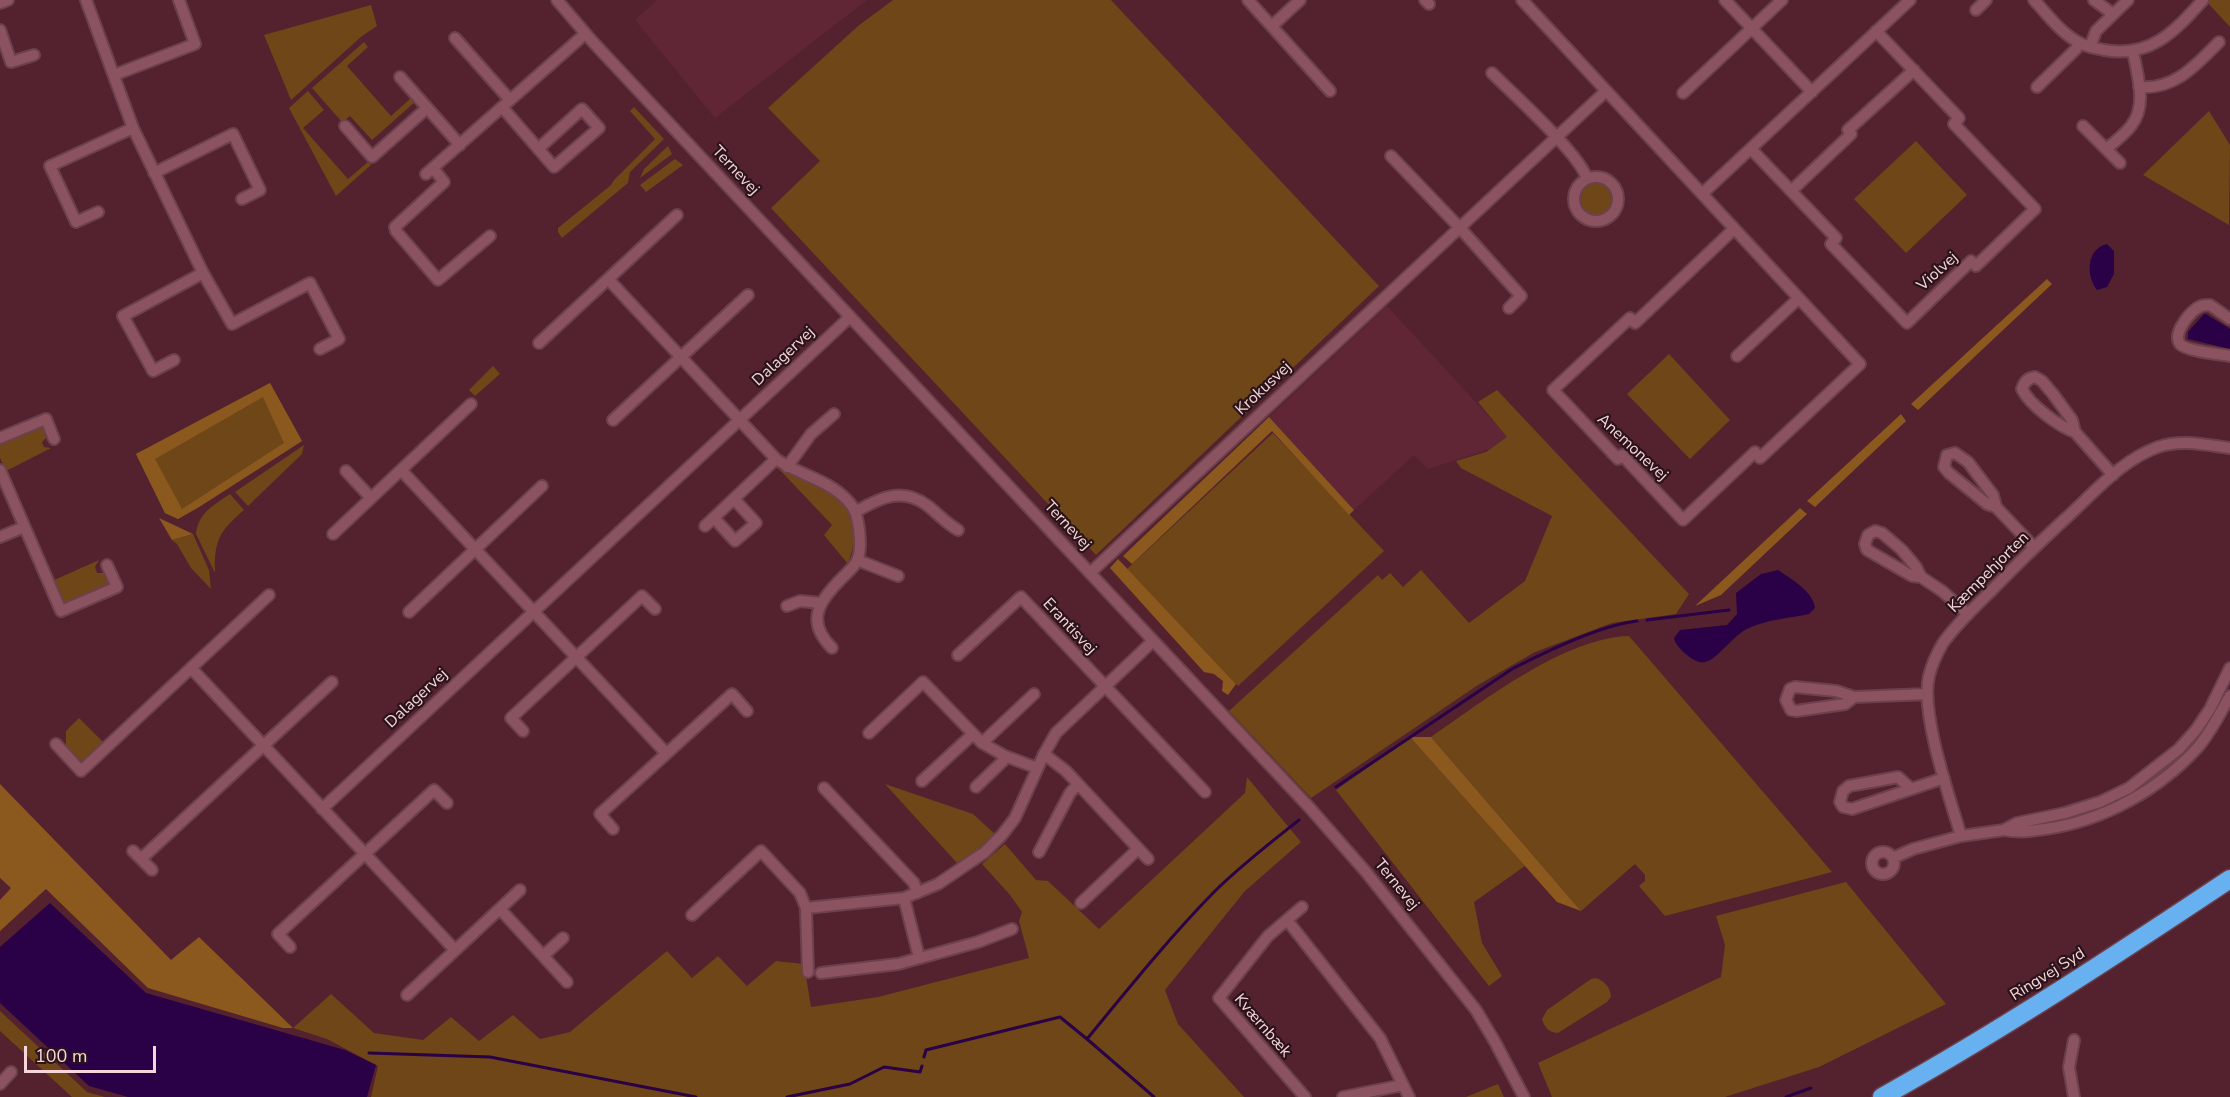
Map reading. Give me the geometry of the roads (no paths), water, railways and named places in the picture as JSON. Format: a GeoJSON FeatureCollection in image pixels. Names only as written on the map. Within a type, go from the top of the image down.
{"type":"FeatureCollection","features":[{"type":"Feature","properties":{"kind":"highway","name":"Ringvej Syd"},"geometry":{"type":"LineString","coordinates":[[1882,1097],[2043,1002],[2230,879]]}},
{"type":"Feature","properties":{"kind":"street"},"geometry":{"type":"LineString","coordinates":[[0,3],[8,0]]}},
{"type":"Feature","properties":{"kind":"street"},"geometry":{"type":"LineString","coordinates":[[86,0],[133,128],[203,273],[232,324],[310,283],[339,339],[320,349]]}},
{"type":"Feature","properties":{"kind":"street"},"geometry":{"type":"LineString","coordinates":[[114,75],[195,44],[179,0]]}},
{"type":"Feature","properties":{"kind":"street","name":"Ternevej"},"geometry":{"type":"LineString","coordinates":[[557,0],[585,34],[1309,807],[1366,872],[1476,1010],[1524,1097]]}},
{"type":"Feature","properties":{"kind":"street"},"geometry":{"type":"LineString","coordinates":[[1248,0],[1330,91]]}},
{"type":"Feature","properties":{"kind":"street"},"geometry":{"type":"LineString","coordinates":[[1272,26],[1300,0]]}},
{"type":"Feature","properties":{"kind":"street","name":"Anemonevej"},"geometry":{"type":"LineString","coordinates":[[1522,0],[1860,364],[1760,458],[1755,452],[1683,520],[1622,455],[1618,459],[1553,390],[1630,318],[1635,323],[1734,229]]}},
{"type":"Feature","properties":{"kind":"street"},"geometry":{"type":"LineString","coordinates":[[1725,0],[1812,92]]}},
{"type":"Feature","properties":{"kind":"street"},"geometry":{"type":"LineString","coordinates":[[1683,93],[1782,0]]}},
{"type":"Feature","properties":{"kind":"street"},"geometry":{"type":"LineString","coordinates":[[1702,194],[1910,0]]}},
{"type":"Feature","properties":{"kind":"street"},"geometry":{"type":"LineString","coordinates":[[1976,10],[1986,0]]}},
{"type":"Feature","properties":{"kind":"street"},"geometry":{"type":"LineString","coordinates":[[2034,0],[2064,32],[2084,45],[2111,51],[2133,51],[2152,45],[2170,34],[2203,0]]}},
{"type":"Feature","properties":{"kind":"street"},"geometry":{"type":"LineString","coordinates":[[2094,0],[2113,14]]}},
{"type":"Feature","properties":{"kind":"street"},"geometry":{"type":"LineString","coordinates":[[2037,87],[2076,49],[2084,45],[2128,0]]}},
{"type":"Feature","properties":{"kind":"street"},"geometry":{"type":"LineString","coordinates":[[0,30],[10,62],[34,55]]}},
{"type":"Feature","properties":{"kind":"street","name":"Violvej"},"geometry":{"type":"LineString","coordinates":[[1751,149],[1836,238],[1831,243],[1906,323],[1971,261],[1976,266],[2036,209],[1954,124],[1959,118],[1876,31]]}},
{"type":"Feature","properties":{"kind":"street"},"geometry":{"type":"LineString","coordinates":[[490,236],[438,280],[394,227],[444,182],[430,171],[585,34]]}},
{"type":"Feature","properties":{"kind":"street"},"geometry":{"type":"LineString","coordinates":[[455,38],[538,148],[554,167],[599,128],[582,110],[538,148]]}},
{"type":"Feature","properties":{"kind":"street"},"geometry":{"type":"LineString","coordinates":[[2139,87],[2163,86],[2176,80],[2192,69],[2219,42]]}},
{"type":"Feature","properties":{"kind":"street"},"geometry":{"type":"LineString","coordinates":[[2106,150],[2131,127],[2140,110],[2133,51]]}},
{"type":"Feature","properties":{"kind":"street"},"geometry":{"type":"LineString","coordinates":[[1791,191],[1851,134],[1848,130],[1914,70]]}},
{"type":"Feature","properties":{"kind":"street"},"geometry":{"type":"LineString","coordinates":[[1492,73],[1556,138],[1584,171],[1587,179]]}},
{"type":"Feature","properties":{"kind":"street"},"geometry":{"type":"LineString","coordinates":[[400,77],[460,145]]}},
{"type":"Feature","properties":{"kind":"street","name":"Krokusvej"},"geometry":{"type":"LineString","coordinates":[[1090,573],[1606,91]]}},
{"type":"Feature","properties":{"kind":"street"},"geometry":{"type":"LineString","coordinates":[[345,126],[372,157],[427,108]]}},
{"type":"Feature","properties":{"kind":"street"},"geometry":{"type":"LineString","coordinates":[[2083,126],[2120,163]]}},
{"type":"Feature","properties":{"kind":"street"},"geometry":{"type":"LineString","coordinates":[[98,212],[76,222],[50,166],[133,128]]}},
{"type":"Feature","properties":{"kind":"street"},"geometry":{"type":"LineString","coordinates":[[154,172],[233,134],[260,190],[242,199]]}},
{"type":"Feature","properties":{"kind":"street"},"geometry":{"type":"LineString","coordinates":[[1391,156],[1521,296],[1509,308]]}},
{"type":"Feature","properties":{"kind":"street"},"geometry":{"type":"LineString","coordinates":[[1601,178],[1614,186],[1618,200],[1612,214],[1606,219],[1592,221],[1580,215],[1576,209],[1574,195],[1576,188],[1587,179],[1601,178]]}},
{"type":"Feature","properties":{"kind":"street"},"geometry":{"type":"LineString","coordinates":[[538,343],[677,215]]}},
{"type":"Feature","properties":{"kind":"street"},"geometry":{"type":"LineString","coordinates":[[174,360],[153,371],[123,316],[203,273]]}},
{"type":"Feature","properties":{"kind":"street"},"geometry":{"type":"LineString","coordinates":[[608,279],[776,459],[787,467],[834,488],[847,498],[857,511],[860,534],[857,560],[821,603],[817,615],[818,628],[824,640],[832,648]]}},
{"type":"Feature","properties":{"kind":"street"},"geometry":{"type":"LineString","coordinates":[[613,420],[748,295]]}},
{"type":"Feature","properties":{"kind":"street"},"geometry":{"type":"LineString","coordinates":[[1737,356],[1798,299]]}},
{"type":"Feature","properties":{"kind":"street"},"geometry":{"type":"LineString","coordinates":[[2230,319],[2210,305],[2200,306],[2179,328],[2177,335],[2180,344],[2187,348],[2230,356]]}},
{"type":"Feature","properties":{"kind":"street","name":"Dalagervej"},"geometry":{"type":"LineString","coordinates":[[322,808],[850,316]]}},
{"type":"Feature","properties":{"kind":"street"},"geometry":{"type":"LineString","coordinates":[[2075,432],[2063,428],[2026,397],[2022,389],[2029,378],[2035,377],[2042,381],[2072,420],[2075,432],[2113,475]]}},
{"type":"Feature","properties":{"kind":"street"},"geometry":{"type":"LineString","coordinates":[[333,534],[471,404]]}},
{"type":"Feature","properties":{"kind":"street"},"geometry":{"type":"LineString","coordinates":[[787,467],[811,434],[834,414]]}},
{"type":"Feature","properties":{"kind":"street"},"geometry":{"type":"LineString","coordinates":[[0,438],[46,419],[54,439]]}},
{"type":"Feature","properties":{"kind":"street","name":"Kæmpehjorten"},"geometry":{"type":"LineString","coordinates":[[1961,836],[1944,778],[1927,694],[1928,678],[1933,662],[1943,643],[1968,614],[2034,547],[2113,475],[2133,460],[2158,447],[2186,443],[2230,448]]}},
{"type":"Feature","properties":{"kind":"street"},"geometry":{"type":"LineString","coordinates":[[1996,507],[1986,504],[1949,473],[1944,466],[1947,455],[1955,453],[1968,462],[1993,495],[1996,507],[2034,547]]}},
{"type":"Feature","properties":{"kind":"street"},"geometry":{"type":"LineString","coordinates":[[705,526],[776,459]]}},
{"type":"Feature","properties":{"kind":"street"},"geometry":{"type":"LineString","coordinates":[[0,470],[61,611],[117,587],[107,565]]}},
{"type":"Feature","properties":{"kind":"street"},"geometry":{"type":"LineString","coordinates":[[401,470],[666,753]]}},
{"type":"Feature","properties":{"kind":"street"},"geometry":{"type":"LineString","coordinates":[[346,471],[371,498]]}},
{"type":"Feature","properties":{"kind":"street"},"geometry":{"type":"LineString","coordinates":[[409,612],[542,486]]}},
{"type":"Feature","properties":{"kind":"street"},"geometry":{"type":"LineString","coordinates":[[857,511],[880,498],[906,495],[929,507],[945,523],[958,530]]}},
{"type":"Feature","properties":{"kind":"street"},"geometry":{"type":"LineString","coordinates":[[714,518],[735,541],[756,523],[734,499]]}},
{"type":"Feature","properties":{"kind":"street"},"geometry":{"type":"LineString","coordinates":[[0,537],[24,527]]}},
{"type":"Feature","properties":{"kind":"street"},"geometry":{"type":"LineString","coordinates":[[1921,577],[1912,576],[1867,550],[1865,544],[1868,535],[1875,531],[1882,533],[1902,550],[1921,577],[1968,614]]}},
{"type":"Feature","properties":{"kind":"street"},"geometry":{"type":"LineString","coordinates":[[857,560],[898,576]]}},
{"type":"Feature","properties":{"kind":"street"},"geometry":{"type":"LineString","coordinates":[[56,744],[81,771],[269,595]]}},
{"type":"Feature","properties":{"kind":"street"},"geometry":{"type":"LineString","coordinates":[[523,730],[511,718],[642,596],[655,609]]}},
{"type":"Feature","properties":{"kind":"street","name":"Erantisvej"},"geometry":{"type":"LineString","coordinates":[[958,655],[1020,597],[1205,792]]}},
{"type":"Feature","properties":{"kind":"street"},"geometry":{"type":"LineString","coordinates":[[787,606],[800,601],[821,603]]}},
{"type":"Feature","properties":{"kind":"street"},"geometry":{"type":"LineString","coordinates":[[806,908],[904,898],[938,884],[985,852],[1002,836],[1015,818],[1037,768],[1056,733],[1153,641]]}},
{"type":"Feature","properties":{"kind":"street"},"geometry":{"type":"LineString","coordinates":[[191,668],[455,950]]}},
{"type":"Feature","properties":{"kind":"street"},"geometry":{"type":"LineString","coordinates":[[2004,830],[2017,823],[2064,813],[2100,802],[2138,781],[2180,748],[2196,730],[2210,709],[2230,669]]}},
{"type":"Feature","properties":{"kind":"street"},"geometry":{"type":"LineString","coordinates":[[141,859],[332,682]]}},
{"type":"Feature","properties":{"kind":"street"},"geometry":{"type":"LineString","coordinates":[[868,733],[923,682],[982,743],[1005,756],[1037,768]]}},
{"type":"Feature","properties":{"kind":"street"},"geometry":{"type":"LineString","coordinates":[[1854,698],[1845,704],[1796,711],[1791,710],[1786,700],[1790,689],[1795,687],[1836,690],[1854,698],[1927,694]]}},
{"type":"Feature","properties":{"kind":"street"},"geometry":{"type":"LineString","coordinates":[[614,829],[600,814],[732,694],[747,711]]}},
{"type":"Feature","properties":{"kind":"street"},"geometry":{"type":"LineString","coordinates":[[982,743],[1034,694]]}},
{"type":"Feature","properties":{"kind":"street"},"geometry":{"type":"LineString","coordinates":[[1893,858],[1913,849],[1961,836],[2004,830],[2017,832],[2058,827],[2086,820],[2131,800],[2175,768],[2198,747],[2230,696]]}},
{"type":"Feature","properties":{"kind":"street"},"geometry":{"type":"LineString","coordinates":[[922,781],[973,734]]}},
{"type":"Feature","properties":{"kind":"street"},"geometry":{"type":"LineString","coordinates":[[1044,754],[1052,759],[1148,859]]}},
{"type":"Feature","properties":{"kind":"street"},"geometry":{"type":"LineString","coordinates":[[976,787],[1003,761],[1005,756]]}},
{"type":"Feature","properties":{"kind":"street"},"geometry":{"type":"LineString","coordinates":[[1910,788],[1898,777],[1849,786],[1843,791],[1840,802],[1843,807],[1852,809],[1944,778]]}},
{"type":"Feature","properties":{"kind":"street"},"geometry":{"type":"LineString","coordinates":[[1039,852],[1070,793],[1077,785]]}},
{"type":"Feature","properties":{"kind":"street"},"geometry":{"type":"LineString","coordinates":[[824,788],[914,883],[917,893]]}},
{"type":"Feature","properties":{"kind":"street"},"geometry":{"type":"LineString","coordinates":[[290,947],[278,933],[434,790],[447,804]]}},
{"type":"Feature","properties":{"kind":"street"},"geometry":{"type":"LineString","coordinates":[[1081,903],[1138,849]]}},
{"type":"Feature","properties":{"kind":"street"},"geometry":{"type":"LineString","coordinates":[[133,850],[152,870]]}},
{"type":"Feature","properties":{"kind":"street"},"geometry":{"type":"LineString","coordinates":[[692,915],[761,851],[797,888],[806,908],[808,972]]}},
{"type":"Feature","properties":{"kind":"street"},"geometry":{"type":"LineString","coordinates":[[407,995],[520,890]]}},
{"type":"Feature","properties":{"kind":"street"},"geometry":{"type":"LineString","coordinates":[[904,898],[919,957]]}},
{"type":"Feature","properties":{"kind":"street","name":"Kværnbæk"},"geometry":{"type":"LineString","coordinates":[[1302,908],[1268,936],[1219,999],[1305,1097]]}},
{"type":"Feature","properties":{"kind":"street"},"geometry":{"type":"LineString","coordinates":[[500,909],[567,982]]}},
{"type":"Feature","properties":{"kind":"street"},"geometry":{"type":"LineString","coordinates":[[1287,920],[1380,1038],[1409,1097]]}},
{"type":"Feature","properties":{"kind":"street"},"geometry":{"type":"LineString","coordinates":[[821,973],[878,968],[978,942],[1012,929]]}},
{"type":"Feature","properties":{"kind":"street"},"geometry":{"type":"LineString","coordinates":[[543,956],[563,938]]}},
{"type":"Feature","properties":{"kind":"street"},"geometry":{"type":"LineString","coordinates":[[2074,1040],[2069,1067],[2074,1097]]}},
{"type":"Feature","properties":{"kind":"street"},"geometry":{"type":"LineString","coordinates":[[0,1084],[11,1072]]}},
{"type":"Feature","properties":{"kind":"street"},"geometry":{"type":"LineString","coordinates":[[1343,1097],[1403,1085]]}},
{"type":"Feature","properties":{"kind":"waterway"},"geometry":{"type":"LineString","coordinates":[[1647,620],[1729,610]]}},
{"type":"Feature","properties":{"kind":"waterway"},"geometry":{"type":"LineString","coordinates":[[1336,787],[1512,669],[1590,633],[1637,621]]}},
{"type":"Feature","properties":{"kind":"waterway"},"geometry":{"type":"LineString","coordinates":[[924,1057],[926,1050],[1060,1017],[1087,1039],[1197,909],[1245,864],[1299,820]]}},
{"type":"Feature","properties":{"kind":"waterway"},"geometry":{"type":"LineString","coordinates":[[1087,1039],[1154,1097]]}},
{"type":"Feature","properties":{"kind":"waterway"},"geometry":{"type":"LineString","coordinates":[[369,1053],[490,1057],[696,1097]]}},
{"type":"Feature","properties":{"kind":"waterway"},"geometry":{"type":"LineString","coordinates":[[787,1097],[850,1084],[884,1067],[920,1072],[922,1066]]}},
{"type":"Feature","properties":{"kind":"waterway"},"geometry":{"type":"LineString","coordinates":[[1786,1097],[1811,1088]]}}]}
